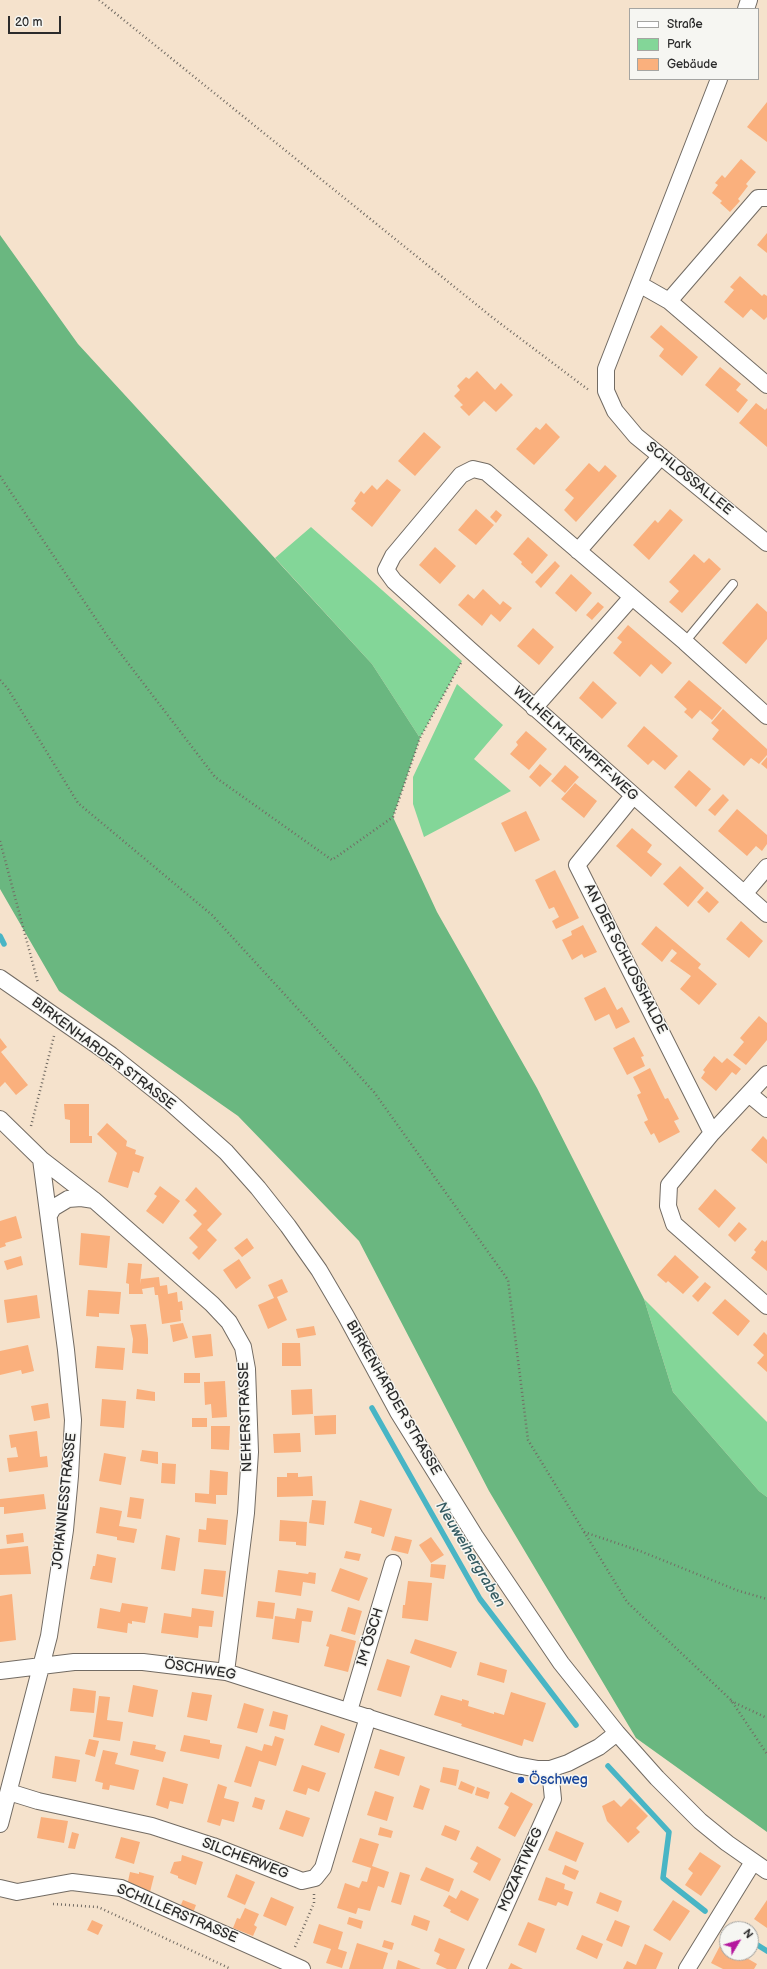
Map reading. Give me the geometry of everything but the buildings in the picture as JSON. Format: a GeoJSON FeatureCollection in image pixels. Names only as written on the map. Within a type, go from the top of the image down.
{"type":"FeatureCollection","features":[{"type":"Feature","properties":{"kind":"street","name":"SCHLOSSALLEE"},"geometry":{"type":"LineString","coordinates":[[719,80],[606,369],[606,391],[615,411],[636,436],[767,544]]}},
{"type":"Feature","properties":{"kind":"street"},"geometry":{"type":"LineString","coordinates":[[669,300],[758,198],[767,198]]}},
{"type":"Feature","properties":{"kind":"street"},"geometry":{"type":"LineString","coordinates":[[639,284],[669,300],[767,385]]}},
{"type":"Feature","properties":{"kind":"street"},"geometry":{"type":"LineString","coordinates":[[661,456],[578,551],[685,642],[767,716]]}},
{"type":"Feature","properties":{"kind":"street","name":"WILHELM-KEMPFF-WEG"},"geometry":{"type":"LineString","coordinates":[[578,551],[486,472],[473,469],[461,475],[393,556],[386,570],[394,581],[534,708],[767,914]]}},
{"type":"Feature","properties":{"kind":"street"},"geometry":{"type":"LineString","coordinates":[[534,708],[632,597]]}},
{"type":"Feature","properties":{"kind":"street","name":"AN DER SCHLOSSHALDE"},"geometry":{"type":"LineString","coordinates":[[634,796],[577,865],[712,1133]]}},
{"type":"Feature","properties":{"kind":"street"},"geometry":{"type":"LineString","coordinates":[[744,894],[767,866]]}},
{"type":"Feature","properties":{"kind":"street","name":"BIRKENHARDER STRASSE"},"geometry":{"type":"LineString","coordinates":[[0,978],[111,1055],[171,1103],[226,1152],[258,1188],[319,1270],[346,1316],[398,1412],[475,1536],[561,1663],[617,1734],[657,1778],[700,1821],[767,1871]]}},
{"type":"Feature","properties":{"kind":"street"},"geometry":{"type":"LineString","coordinates":[[767,1074],[712,1133],[669,1185],[668,1206],[674,1224],[767,1306]]}},
{"type":"Feature","properties":{"kind":"street"},"geometry":{"type":"LineString","coordinates":[[749,1094],[767,1109]]}},
{"type":"Feature","properties":{"kind":"street"},"geometry":{"type":"LineString","coordinates":[[0,1119],[41,1159]]}},
{"type":"Feature","properties":{"kind":"street","name":"NEHERSTRASSE"},"geometry":{"type":"LineString","coordinates":[[41,1159],[94,1200],[212,1304],[229,1322],[243,1347],[247,1369],[250,1452],[246,1513],[226,1672]]}},
{"type":"Feature","properties":{"kind":"street","name":"JOHANNESSTRASSE"},"geometry":{"type":"LineString","coordinates":[[0,1824],[49,1636],[65,1530],[70,1476],[73,1420],[66,1350],[41,1159]]}},
{"type":"Feature","properties":{"kind":"street"},"geometry":{"type":"LineString","coordinates":[[49,1215],[53,1208],[68,1199],[81,1198],[94,1200]]}},
{"type":"Feature","properties":{"kind":"street","name":"IM ÖSCH"},"geometry":{"type":"LineString","coordinates":[[349,1711],[393,1563]]}},
{"type":"Feature","properties":{"kind":"street","name":"ÖSCHWEG"},"geometry":{"type":"LineString","coordinates":[[0,1671],[74,1662],[143,1662],[226,1672],[516,1765],[538,1769],[550,1769],[568,1763],[598,1747],[617,1734]]}},
{"type":"Feature","properties":{"kind":"street"},"geometry":{"type":"LineString","coordinates":[[315,1878],[323,1868],[368,1717]]}},
{"type":"Feature","properties":{"kind":"street","name":"MOZARTWEG"},"geometry":{"type":"LineString","coordinates":[[477,1969],[553,1799],[550,1769]]}},
{"type":"Feature","properties":{"kind":"street","name":"SILCHERWEG"},"geometry":{"type":"LineString","coordinates":[[9,1792],[152,1826],[213,1846],[302,1881],[315,1878]]}},
{"type":"Feature","properties":{"kind":"street"},"geometry":{"type":"LineString","coordinates":[[686,1969],[753,1862]]}},
{"type":"Feature","properties":{"kind":"street","name":"SCHILLERSTRASSE"},"geometry":{"type":"LineString","coordinates":[[0,1888],[17,1892],[72,1882],[121,1888],[295,1965]]}},
{"type":"Feature","properties":{"kind":"lane"},"geometry":{"type":"LineString","coordinates":[[685,642],[733,584]]}},
{"type":"Feature","properties":{"kind":"path"},"geometry":{"type":"LineString","coordinates":[[99,0],[493,318],[591,392]]}},
{"type":"Feature","properties":{"kind":"path"},"geometry":{"type":"LineString","coordinates":[[0,476],[108,637],[215,777],[332,860],[393,817],[420,738],[469,649]]}},
{"type":"Feature","properties":{"kind":"path"},"geometry":{"type":"LineString","coordinates":[[0,680],[8,689],[78,803],[212,915],[374,1092],[508,1280],[528,1440],[627,1602],[731,1700],[767,1754]]}},
{"type":"Feature","properties":{"kind":"path"},"geometry":{"type":"LineString","coordinates":[[0,841],[52,1014],[26,1144]]}},
{"type":"Feature","properties":{"kind":"path"},"geometry":{"type":"LineString","coordinates":[[584,1532],[640,1551],[739,1591],[767,1599]]}},
{"type":"Feature","properties":{"kind":"path"},"geometry":{"type":"LineString","coordinates":[[731,1700],[767,1718]]}},
{"type":"Feature","properties":{"kind":"path"},"geometry":{"type":"LineString","coordinates":[[295,1965],[314,1903],[315,1878]]}},
{"type":"Feature","properties":{"kind":"path"},"geometry":{"type":"LineString","coordinates":[[48,1903],[98,1907],[231,1969]]}},
{"type":"Feature","properties":{"kind":"green space"},"geometry":{"type":"Polygon","coordinates":[[[0,235],[78,344],[372,664],[420,738],[393,817],[437,912],[537,1088],[644,1299],[673,1392],[759,1491],[767,1497],[767,1832],[636,1738],[489,1491],[359,1241],[238,1116],[59,991],[0,889],[0,235]]]}},
{"type":"Feature","properties":{"kind":"green space"},"geometry":{"type":"Polygon","coordinates":[[[311,527],[462,661],[420,738],[372,664],[275,558],[311,527]]]}},
{"type":"Feature","properties":{"kind":"green space"},"geometry":{"type":"Polygon","coordinates":[[[457,684],[503,725],[474,759],[511,791],[424,837],[413,804],[413,777],[457,684]]]}},
{"type":"Feature","properties":{"kind":"green space"},"geometry":{"type":"Polygon","coordinates":[[[644,1299],[767,1422],[767,1497],[759,1491],[673,1392],[644,1299]]]}},
{"type":"Feature","properties":{"kind":"waterway","name":"Neuweihergraben"},"geometry":{"type":"LineString","coordinates":[[0,936],[4,944]]}},
{"type":"Feature","properties":{"kind":"waterway","name":"Neuweihergraben"},"geometry":{"type":"LineString","coordinates":[[372,1408],[480,1599],[576,1725]]}},
{"type":"Feature","properties":{"kind":"waterway","name":"Neuweihergraben"},"geometry":{"type":"LineString","coordinates":[[608,1766],[669,1832],[663,1878],[705,1911]]}},
{"type":"Feature","properties":{"kind":"waterway"},"geometry":{"type":"LineString","coordinates":[[759,1946],[767,1951]]}},
{"type":"Feature","properties":{"kind":"place","name":"Öschweg"},"geometry":{"type":"Point","coordinates":[521,1780]}}]}
